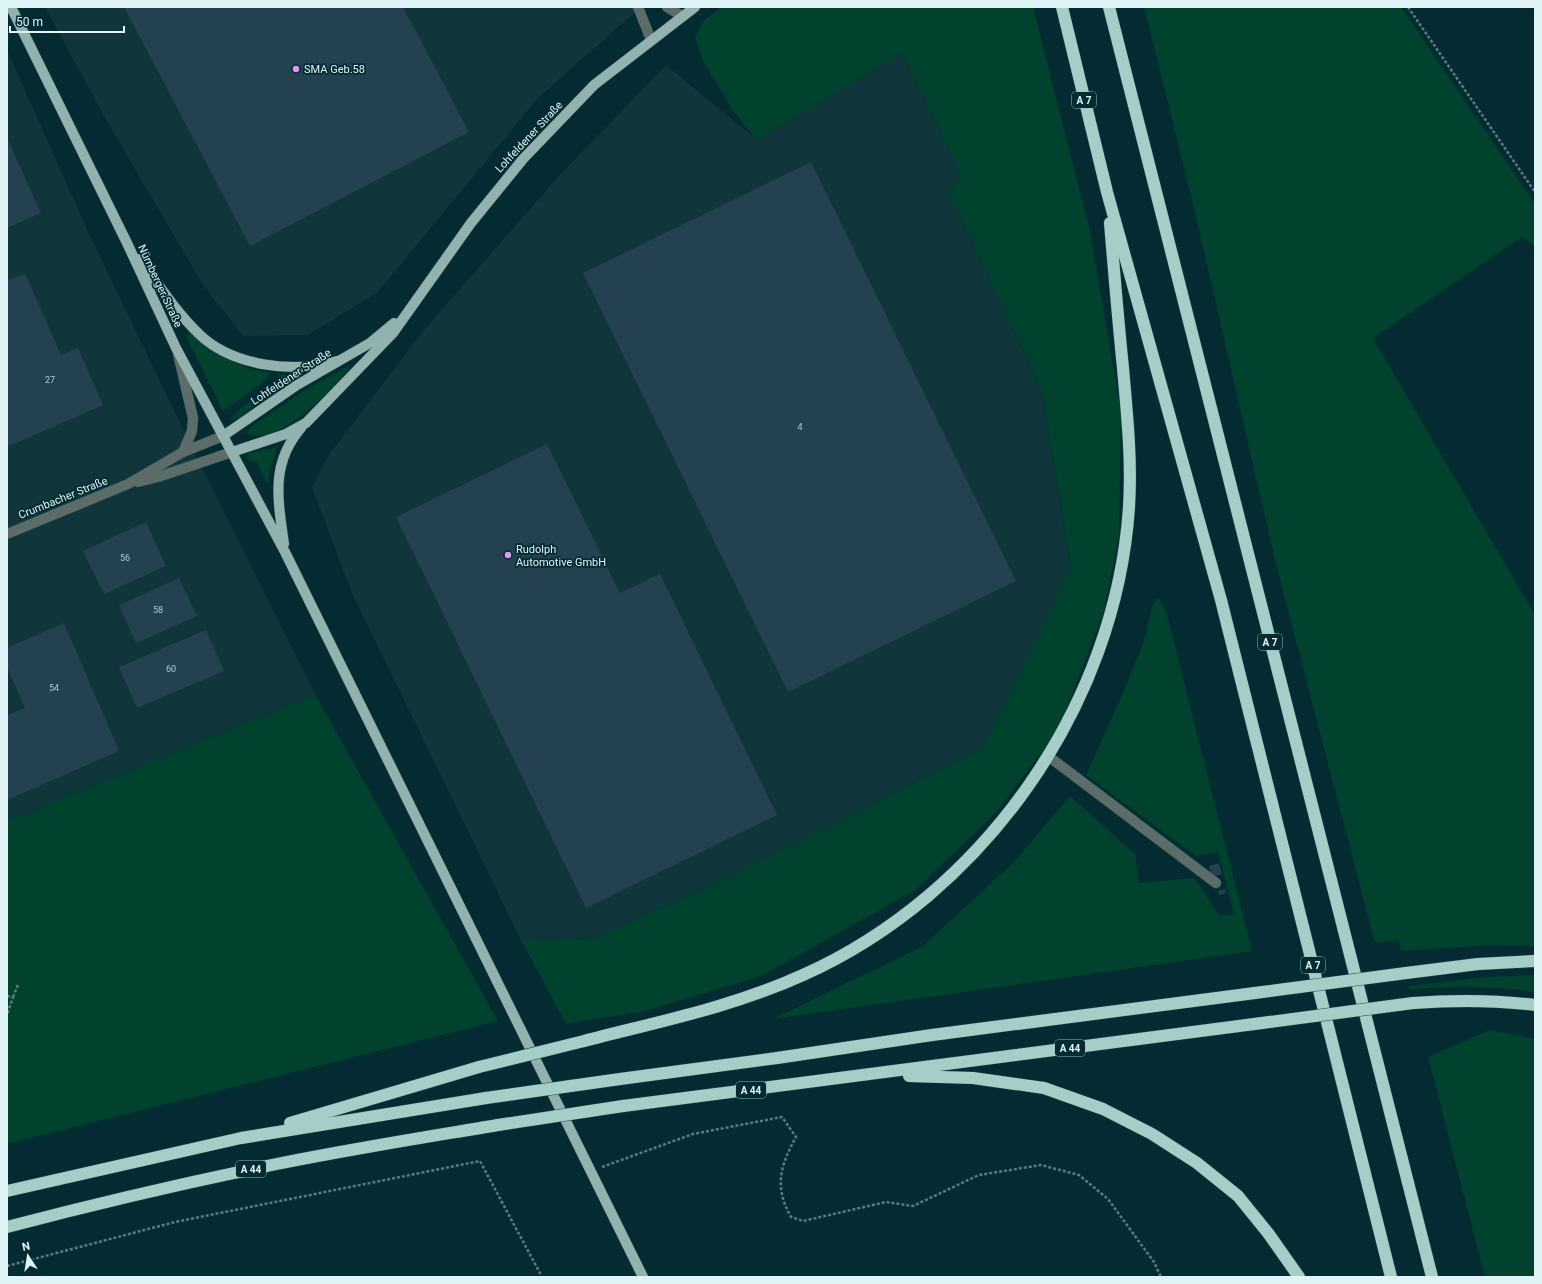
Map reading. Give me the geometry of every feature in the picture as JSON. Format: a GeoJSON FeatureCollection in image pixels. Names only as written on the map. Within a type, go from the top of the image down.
{"type":"FeatureCollection","features":[{"type":"Feature","properties":{"kind":"highway","name":"A 7"},"geometry":{"type":"LineString","coordinates":[[1062,7],[1107,192],[1221,600],[1391,1277]]}},
{"type":"Feature","properties":{"kind":"highway","name":"A 7"},"geometry":{"type":"LineString","coordinates":[[1109,7],[1432,1277]]}},
{"type":"Feature","properties":{"kind":"highway"},"geometry":{"type":"LineString","coordinates":[[241,1138],[479,1067],[703,1010],[755,995],[804,974],[852,949],[897,920],[934,891],[978,848],[1013,807],[1048,756],[1071,716],[1086,681],[1107,623],[1122,563],[1129,509],[1131,456],[1107,192]]}},
{"type":"Feature","properties":{"kind":"highway"},"geometry":{"type":"LineString","coordinates":[[7,1191],[241,1138],[486,1098],[932,1035],[1406,973],[1478,964],[1535,961]]}},
{"type":"Feature","properties":{"kind":"highway","name":"A 44"},"geometry":{"type":"LineString","coordinates":[[7,1227],[118,1198],[250,1169],[389,1143],[623,1106],[878,1074],[1413,1003],[1459,1000],[1510,1002],[1535,1005]]}},
{"type":"Feature","properties":{"kind":"highway"},"geometry":{"type":"LineString","coordinates":[[878,1074],[973,1078],[1044,1088],[1103,1108],[1152,1134],[1191,1159],[1238,1196],[1268,1233],[1299,1277]]}},
{"type":"Feature","properties":{"kind":"main road","name":"Nürnberger Straße"},"geometry":{"type":"LineString","coordinates":[[11,7],[80,144],[176,348],[285,552],[643,1277]]}},
{"type":"Feature","properties":{"kind":"main road","name":"Lohfeldener Straße"},"geometry":{"type":"LineString","coordinates":[[232,452],[286,434],[306,423],[393,332],[471,223],[523,159],[594,86],[694,7]]}},
{"type":"Feature","properties":{"kind":"main road"},"geometry":{"type":"LineString","coordinates":[[127,243],[183,317],[199,334],[216,346],[244,359],[275,366],[318,367],[337,361]]}},
{"type":"Feature","properties":{"kind":"main road","name":"Lohfeldener Straße"},"geometry":{"type":"LineString","coordinates":[[223,436],[297,385],[370,343],[409,310]]}},
{"type":"Feature","properties":{"kind":"main road"},"geometry":{"type":"LineString","coordinates":[[285,552],[277,484],[280,465],[288,446],[306,423]]}},
{"type":"Feature","properties":{"kind":"street"},"geometry":{"type":"LineString","coordinates":[[638,7],[651,40]]}},
{"type":"Feature","properties":{"kind":"street"},"geometry":{"type":"LineString","coordinates":[[667,7],[682,16]]}},
{"type":"Feature","properties":{"kind":"street"},"geometry":{"type":"LineString","coordinates":[[176,348],[193,418],[192,431],[184,452]]}},
{"type":"Feature","properties":{"kind":"street","name":"Crumbacher Straße"},"geometry":{"type":"LineString","coordinates":[[7,534],[128,484],[184,452],[223,436]]}},
{"type":"Feature","properties":{"kind":"street","name":"Crumbacher Straße"},"geometry":{"type":"LineString","coordinates":[[128,484],[158,477],[232,452]]}},
{"type":"Feature","properties":{"kind":"street"},"geometry":{"type":"LineString","coordinates":[[1048,756],[1216,883]]}},
{"type":"Feature","properties":{"kind":"path"},"geometry":{"type":"LineString","coordinates":[[1408,7],[1535,192]]}},
{"type":"Feature","properties":{"kind":"path"},"geometry":{"type":"LineString","coordinates":[[7,1014],[18,985]]}},
{"type":"Feature","properties":{"kind":"path"},"geometry":{"type":"LineString","coordinates":[[7,996],[13,997]]}},
{"type":"Feature","properties":{"kind":"path"},"geometry":{"type":"LineString","coordinates":[[591,1172],[626,1157],[693,1134],[782,1117],[796,1137],[784,1159],[780,1186],[785,1207],[791,1217],[802,1221],[886,1202],[913,1206],[979,1175],[1041,1165],[1079,1175],[1108,1199],[1154,1262],[1161,1277]]}},
{"type":"Feature","properties":{"kind":"path"},"geometry":{"type":"LineString","coordinates":[[7,1266],[174,1222],[480,1161],[542,1277]]}},
{"type":"Feature","properties":{"kind":"shaded area"},"geometry":{"type":"Polygon","coordinates":[[[45,7],[641,7],[539,97],[378,292],[308,335],[243,336],[203,285],[104,116],[45,7]]]}},
{"type":"Feature","properties":{"kind":"shaded area"},"geometry":{"type":"Polygon","coordinates":[[[7,50],[85,225],[176,415],[315,694],[7,821],[7,50]]]}},
{"type":"Feature","properties":{"kind":"shaded area"},"geometry":{"type":"Polygon","coordinates":[[[902,53],[962,178],[948,191],[1042,391],[1071,567],[983,748],[737,872],[597,938],[521,940],[351,591],[312,487],[328,456],[423,331],[559,176],[666,65],[756,139],[902,53]]]}},
{"type":"Feature","properties":{"kind":"green space"},"geometry":{"type":"Polygon","coordinates":[[[722,7],[1033,7],[1090,231],[1121,412],[1119,535],[1104,612],[1058,730],[995,814],[914,891],[761,976],[645,1011],[566,1024],[521,940],[597,938],[737,872],[983,748],[1071,566],[1042,391],[948,191],[962,178],[902,53],[756,140],[732,109],[703,61],[695,37],[704,20],[722,7]]]}},
{"type":"Feature","properties":{"kind":"green space"},"geometry":{"type":"Polygon","coordinates":[[[1144,7],[1401,7],[1535,204],[1535,246],[1522,237],[1373,338],[1535,615],[1535,946],[1489,945],[1401,951],[1399,940],[1375,943],[1276,564],[1193,204],[1144,7]]]}},
{"type":"Feature","properties":{"kind":"green space"},"geometry":{"type":"Polygon","coordinates":[[[190,332],[217,353],[247,367],[270,373],[266,380],[223,411],[186,336],[190,332]]]}},
{"type":"Feature","properties":{"kind":"green space"},"geometry":{"type":"Polygon","coordinates":[[[349,366],[349,369],[316,403],[288,425],[273,432],[259,435],[246,433],[252,426],[312,386],[349,366]]]}},
{"type":"Feature","properties":{"kind":"green space"},"geometry":{"type":"Polygon","coordinates":[[[278,375],[290,375],[293,378],[236,419],[230,419],[240,409],[275,384],[278,375]]]}},
{"type":"Feature","properties":{"kind":"green space"},"geometry":{"type":"Polygon","coordinates":[[[277,447],[270,470],[268,485],[256,461],[249,461],[247,456],[248,453],[277,447]]]}},
{"type":"Feature","properties":{"kind":"green space"},"geometry":{"type":"Polygon","coordinates":[[[1158,597],[1166,611],[1252,951],[773,1019],[923,946],[1015,861],[1070,796],[1135,854],[1139,883],[1194,878],[1220,916],[1234,914],[1218,852],[1196,856],[1086,775],[1136,660],[1145,637],[1150,613],[1158,597]]]}},
{"type":"Feature","properties":{"kind":"green space"},"geometry":{"type":"Polygon","coordinates":[[[315,694],[498,1021],[7,1144],[7,821],[315,694]]]}},
{"type":"Feature","properties":{"kind":"green space"},"geometry":{"type":"Polygon","coordinates":[[[1535,975],[1535,992],[1504,988],[1472,987],[1441,987],[1410,990],[1409,986],[1487,977],[1535,975]]]}},
{"type":"Feature","properties":{"kind":"green space"},"geometry":{"type":"Polygon","coordinates":[[[1490,1030],[1535,1039],[1535,1277],[1485,1277],[1428,1057],[1490,1030]]]}},
{"type":"Feature","properties":{"kind":"building","name":"SMA Geb.58"},"geometry":{"type":"Polygon","coordinates":[[[124,7],[403,7],[469,132],[250,246],[124,7]]]}},
{"type":"Feature","properties":{"kind":"building"},"geometry":{"type":"Polygon","coordinates":[[[7,138],[41,213],[7,228],[7,138]]]}},
{"type":"Feature","properties":{"kind":"building"},"geometry":{"type":"Polygon","coordinates":[[[811,162],[1016,581],[788,692],[583,273],[811,162]]]}},
{"type":"Feature","properties":{"kind":"building"},"geometry":{"type":"Polygon","coordinates":[[[25,273],[61,355],[78,348],[103,405],[7,447],[7,281],[25,273]]]}},
{"type":"Feature","properties":{"kind":"building"},"geometry":{"type":"Polygon","coordinates":[[[547,444],[620,593],[660,574],[777,815],[586,908],[396,517],[547,444]]]}},
{"type":"Feature","properties":{"kind":"building"},"geometry":{"type":"Polygon","coordinates":[[[146,522],[166,566],[104,594],[83,551],[146,522]]]}},
{"type":"Feature","properties":{"kind":"building"},"geometry":{"type":"Polygon","coordinates":[[[179,578],[197,616],[136,643],[119,605],[179,578]]]}},
{"type":"Feature","properties":{"kind":"building"},"geometry":{"type":"Polygon","coordinates":[[[64,623],[119,751],[7,800],[7,716],[25,708],[7,667],[7,648],[64,623]]]}},
{"type":"Feature","properties":{"kind":"building"},"geometry":{"type":"Polygon","coordinates":[[[206,630],[224,671],[137,708],[119,667],[206,630]]]}},
{"type":"Feature","properties":{"kind":"building"},"geometry":{"type":"Polygon","coordinates":[[[1219,863],[1222,874],[1212,877],[1209,866],[1219,863]]]}},
{"type":"Feature","properties":{"kind":"building"},"geometry":{"type":"Polygon","coordinates":[[[1225,889],[1226,893],[1219,895],[1218,891],[1225,889]]]}},
{"type":"Feature","properties":{"kind":"place","name":"SMA Geb.58"},"geometry":{"type":"Point","coordinates":[296,69]}},
{"type":"Feature","properties":{"kind":"place","name":"Rudolph Automotive GmbH"},"geometry":{"type":"Point","coordinates":[508,555]}}]}
